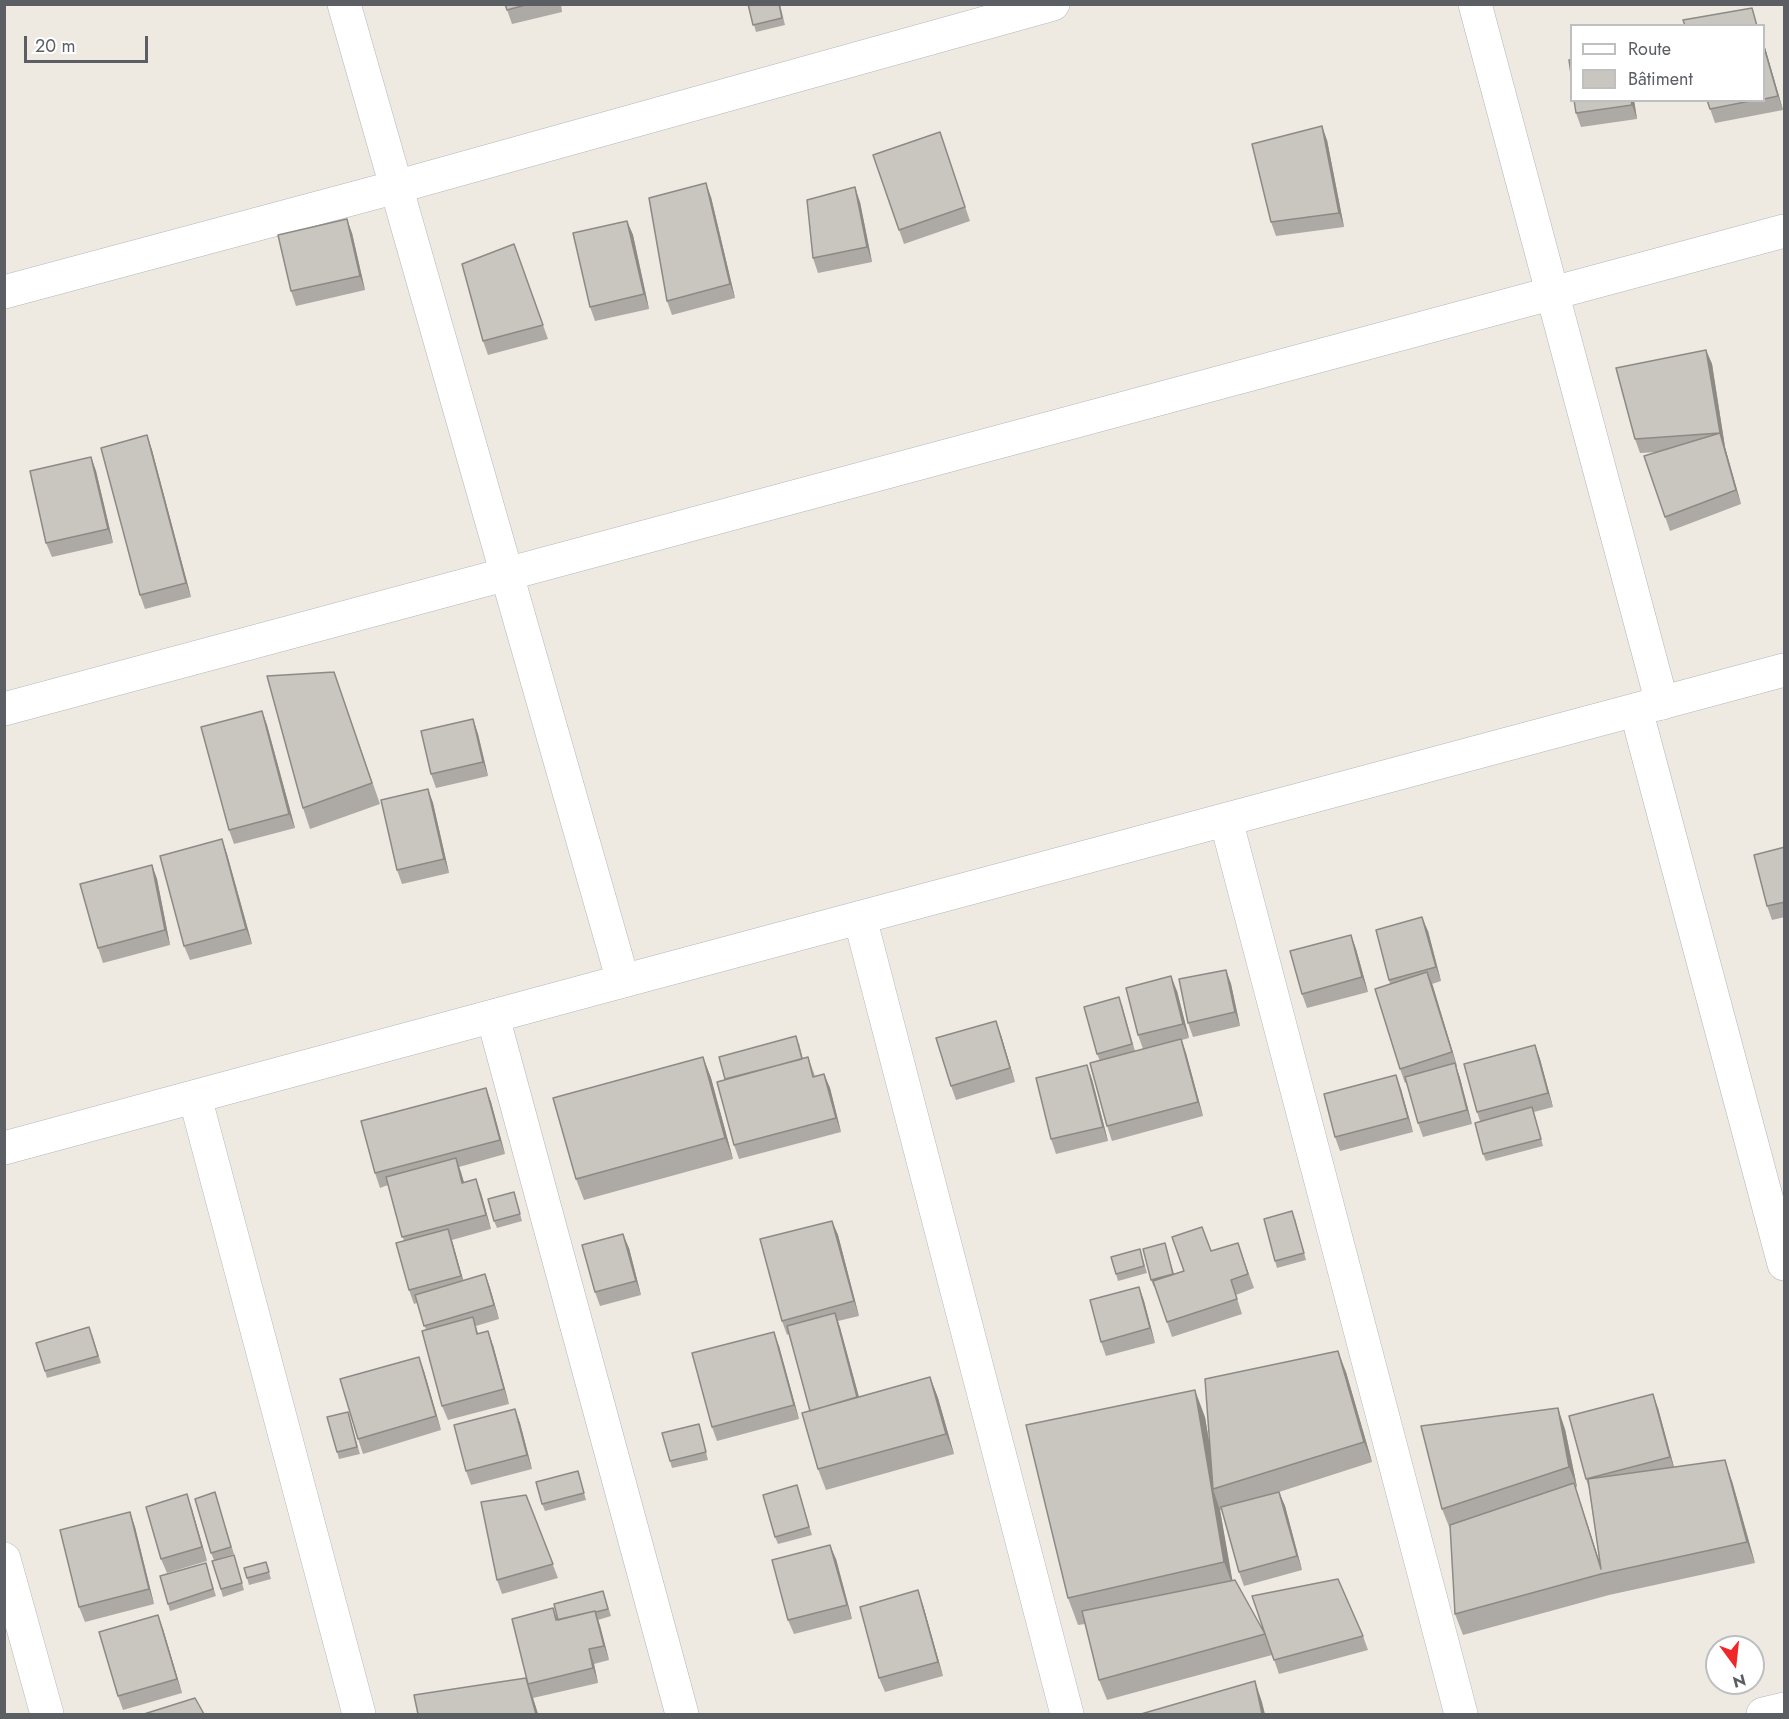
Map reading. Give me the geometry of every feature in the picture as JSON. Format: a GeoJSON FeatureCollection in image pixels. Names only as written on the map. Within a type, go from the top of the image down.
{"type":"FeatureCollection","features":[{"type":"Feature","properties":{"kind":"street"},"geometry":{"type":"LineString","coordinates":[[344,4],[623,981]]}},
{"type":"Feature","properties":{"kind":"street"},"geometry":{"type":"LineString","coordinates":[[4,292],[396,187],[1053,4]]}},
{"type":"Feature","properties":{"kind":"street"},"geometry":{"type":"LineString","coordinates":[[1475,4],[1552,294],[1649,706],[1774,1183],[1785,1264]]}},
{"type":"Feature","properties":{"kind":"street"},"geometry":{"type":"LineString","coordinates":[[4,709],[1785,231]]}},
{"type":"Feature","properties":{"kind":"street"},"geometry":{"type":"LineString","coordinates":[[4,1148],[1785,670]]}},
{"type":"Feature","properties":{"kind":"street"},"geometry":{"type":"LineString","coordinates":[[1226,820],[1461,1714]]}},
{"type":"Feature","properties":{"kind":"street"},"geometry":{"type":"LineString","coordinates":[[860,918],[1067,1714]]}},
{"type":"Feature","properties":{"kind":"street"},"geometry":{"type":"LineString","coordinates":[[493,1017],[682,1714]]}},
{"type":"Feature","properties":{"kind":"street"},"geometry":{"type":"LineString","coordinates":[[195,1097],[359,1714]]}},
{"type":"Feature","properties":{"kind":"street"},"geometry":{"type":"LineString","coordinates":[[4,1559],[47,1714]]}},
{"type":"Feature","properties":{"kind":"street"},"geometry":{"type":"LineString","coordinates":[[1763,1714],[1785,1709]]}},
{"type":"Feature","properties":{"kind":"building"},"geometry":{"type":"Polygon","coordinates":[[[505,4],[529,4],[507,10],[505,4]]]}},
{"type":"Feature","properties":{"kind":"building"},"geometry":{"type":"Polygon","coordinates":[[[748,4],[779,4],[782,18],[753,25],[748,4]]]}},
{"type":"Feature","properties":{"kind":"building"},"geometry":{"type":"Polygon","coordinates":[[[1752,8],[1756,24],[1684,24],[1683,20],[1752,8]]]}},
{"type":"Feature","properties":{"kind":"building"},"geometry":{"type":"Polygon","coordinates":[[[1765,50],[1778,96],[1765,99],[1765,50]]]}},
{"type":"Feature","properties":{"kind":"building"},"geometry":{"type":"Polygon","coordinates":[[[1574,102],[1631,102],[1632,105],[1576,113],[1574,102]]]}},
{"type":"Feature","properties":{"kind":"building"},"geometry":{"type":"Polygon","coordinates":[[[1708,102],[1745,102],[1710,109],[1708,102]]]}},
{"type":"Feature","properties":{"kind":"building"},"geometry":{"type":"Polygon","coordinates":[[[1322,126],[1339,213],[1271,222],[1252,144],[1322,126]]]}},
{"type":"Feature","properties":{"kind":"building"},"geometry":{"type":"Polygon","coordinates":[[[940,132],[965,207],[899,230],[873,155],[940,132]]]}},
{"type":"Feature","properties":{"kind":"building"},"geometry":{"type":"Polygon","coordinates":[[[706,183],[730,284],[667,301],[649,198],[706,183]]]}},
{"type":"Feature","properties":{"kind":"building"},"geometry":{"type":"Polygon","coordinates":[[[855,187],[867,247],[813,258],[807,200],[855,187]]]}},
{"type":"Feature","properties":{"kind":"building"},"geometry":{"type":"Polygon","coordinates":[[[347,219],[360,276],[291,291],[278,235],[347,219]]]}},
{"type":"Feature","properties":{"kind":"building"},"geometry":{"type":"Polygon","coordinates":[[[627,221],[644,294],[590,307],[573,233],[627,221]]]}},
{"type":"Feature","properties":{"kind":"building"},"geometry":{"type":"Polygon","coordinates":[[[514,244],[543,325],[483,341],[462,264],[514,244]]]}},
{"type":"Feature","properties":{"kind":"building"},"geometry":{"type":"Polygon","coordinates":[[[1706,350],[1720,433],[1635,439],[1616,368],[1706,350]]]}},
{"type":"Feature","properties":{"kind":"building"},"geometry":{"type":"Polygon","coordinates":[[[1720,433],[1736,490],[1665,517],[1644,456],[1720,433]]]}},
{"type":"Feature","properties":{"kind":"building"},"geometry":{"type":"Polygon","coordinates":[[[147,435],[186,583],[140,595],[101,448],[147,435]]]}},
{"type":"Feature","properties":{"kind":"building"},"geometry":{"type":"Polygon","coordinates":[[[91,457],[108,529],[46,543],[30,471],[91,457]]]}},
{"type":"Feature","properties":{"kind":"building"},"geometry":{"type":"Polygon","coordinates":[[[334,672],[372,783],[303,808],[267,676],[334,672]]]}},
{"type":"Feature","properties":{"kind":"building"},"geometry":{"type":"Polygon","coordinates":[[[262,711],[289,814],[229,830],[201,727],[262,711]]]}},
{"type":"Feature","properties":{"kind":"building"},"geometry":{"type":"Polygon","coordinates":[[[473,719],[483,762],[431,774],[421,731],[473,719]]]}},
{"type":"Feature","properties":{"kind":"building"},"geometry":{"type":"Polygon","coordinates":[[[428,789],[444,859],[397,870],[381,800],[428,789]]]}},
{"type":"Feature","properties":{"kind":"building"},"geometry":{"type":"Polygon","coordinates":[[[222,839],[246,929],[184,946],[160,856],[222,839]]]}},
{"type":"Feature","properties":{"kind":"building"},"geometry":{"type":"Polygon","coordinates":[[[1785,847],[1785,902],[1767,906],[1754,855],[1785,847]]]}},
{"type":"Feature","properties":{"kind":"building"},"geometry":{"type":"Polygon","coordinates":[[[152,865],[165,930],[98,948],[80,884],[152,865]]]}},
{"type":"Feature","properties":{"kind":"building"},"geometry":{"type":"Polygon","coordinates":[[[1422,917],[1436,967],[1389,980],[1376,930],[1422,917]]]}},
{"type":"Feature","properties":{"kind":"building"},"geometry":{"type":"Polygon","coordinates":[[[1351,935],[1362,977],[1302,994],[1290,951],[1351,935]]]}},
{"type":"Feature","properties":{"kind":"building"},"geometry":{"type":"Polygon","coordinates":[[[1226,970],[1235,1012],[1188,1023],[1179,979],[1226,970]]]}},
{"type":"Feature","properties":{"kind":"building"},"geometry":{"type":"Polygon","coordinates":[[[1427,972],[1452,1052],[1400,1069],[1375,989],[1427,972]]]}},
{"type":"Feature","properties":{"kind":"building"},"geometry":{"type":"Polygon","coordinates":[[[1171,976],[1183,1024],[1138,1035],[1126,988],[1171,976]]]}},
{"type":"Feature","properties":{"kind":"building"},"geometry":{"type":"Polygon","coordinates":[[[1119,997],[1132,1044],[1097,1054],[1084,1007],[1119,997]]]}},
{"type":"Feature","properties":{"kind":"building"},"geometry":{"type":"Polygon","coordinates":[[[996,1021],[1010,1068],[951,1086],[936,1038],[996,1021]]]}},
{"type":"Feature","properties":{"kind":"building"},"geometry":{"type":"Polygon","coordinates":[[[796,1036],[802,1059],[725,1079],[719,1057],[796,1036]]]}},
{"type":"Feature","properties":{"kind":"building"},"geometry":{"type":"Polygon","coordinates":[[[1181,1039],[1198,1102],[1107,1126],[1090,1063],[1181,1039]]]}},
{"type":"Feature","properties":{"kind":"building"},"geometry":{"type":"Polygon","coordinates":[[[1535,1045],[1548,1093],[1477,1112],[1464,1064],[1535,1045]]]}},
{"type":"Feature","properties":{"kind":"building"},"geometry":{"type":"Polygon","coordinates":[[[703,1057],[725,1138],[576,1179],[553,1098],[703,1057]]]}},
{"type":"Feature","properties":{"kind":"building"},"geometry":{"type":"Polygon","coordinates":[[[808,1057],[813,1077],[824,1074],[836,1118],[734,1145],[717,1082],[808,1057]]]}},
{"type":"Feature","properties":{"kind":"building"},"geometry":{"type":"Polygon","coordinates":[[[1455,1063],[1467,1110],[1418,1123],[1405,1077],[1455,1063]]]}},
{"type":"Feature","properties":{"kind":"building"},"geometry":{"type":"Polygon","coordinates":[[[1087,1065],[1103,1127],[1051,1139],[1036,1078],[1087,1065]]]}},
{"type":"Feature","properties":{"kind":"building"},"geometry":{"type":"Polygon","coordinates":[[[1396,1075],[1408,1118],[1335,1137],[1324,1094],[1396,1075]]]}},
{"type":"Feature","properties":{"kind":"building"},"geometry":{"type":"Polygon","coordinates":[[[486,1088],[500,1140],[375,1173],[361,1121],[486,1088]]]}},
{"type":"Feature","properties":{"kind":"building"},"geometry":{"type":"Polygon","coordinates":[[[1532,1107],[1541,1139],[1483,1154],[1475,1123],[1532,1107]]]}},
{"type":"Feature","properties":{"kind":"building"},"geometry":{"type":"Polygon","coordinates":[[[456,1158],[462,1183],[476,1179],[486,1215],[402,1237],[386,1177],[456,1158]]]}},
{"type":"Feature","properties":{"kind":"building"},"geometry":{"type":"Polygon","coordinates":[[[514,1192],[520,1214],[494,1221],[488,1199],[514,1192]]]}},
{"type":"Feature","properties":{"kind":"building"},"geometry":{"type":"Polygon","coordinates":[[[1292,1211],[1304,1253],[1275,1261],[1264,1219],[1292,1211]]]}},
{"type":"Feature","properties":{"kind":"building"},"geometry":{"type":"Polygon","coordinates":[[[832,1221],[854,1301],[782,1321],[760,1239],[832,1221]]]}},
{"type":"Feature","properties":{"kind":"building"},"geometry":{"type":"Polygon","coordinates":[[[1202,1227],[1211,1251],[1238,1243],[1248,1274],[1231,1280],[1237,1299],[1167,1322],[1153,1281],[1184,1271],[1172,1237],[1202,1227]]]}},
{"type":"Feature","properties":{"kind":"building"},"geometry":{"type":"Polygon","coordinates":[[[448,1229],[461,1276],[409,1290],[396,1243],[448,1229]]]}},
{"type":"Feature","properties":{"kind":"building"},"geometry":{"type":"Polygon","coordinates":[[[623,1234],[636,1281],[595,1292],[582,1245],[623,1234]]]}},
{"type":"Feature","properties":{"kind":"building"},"geometry":{"type":"Polygon","coordinates":[[[1165,1243],[1173,1274],[1151,1280],[1143,1249],[1165,1243]]]}},
{"type":"Feature","properties":{"kind":"building"},"geometry":{"type":"Polygon","coordinates":[[[1140,1249],[1144,1266],[1116,1274],[1111,1257],[1140,1249]]]}},
{"type":"Feature","properties":{"kind":"building"},"geometry":{"type":"Polygon","coordinates":[[[485,1274],[494,1305],[424,1326],[415,1295],[485,1274]]]}},
{"type":"Feature","properties":{"kind":"building"},"geometry":{"type":"Polygon","coordinates":[[[1139,1287],[1150,1328],[1101,1342],[1090,1300],[1139,1287]]]}},
{"type":"Feature","properties":{"kind":"building"},"geometry":{"type":"Polygon","coordinates":[[[835,1313],[857,1397],[810,1411],[787,1326],[835,1313]]]}},
{"type":"Feature","properties":{"kind":"building"},"geometry":{"type":"Polygon","coordinates":[[[473,1317],[477,1334],[488,1331],[504,1389],[442,1406],[422,1331],[473,1317]]]}},
{"type":"Feature","properties":{"kind":"building"},"geometry":{"type":"Polygon","coordinates":[[[89,1327],[98,1356],[45,1371],[36,1343],[89,1327]]]}},
{"type":"Feature","properties":{"kind":"building"},"geometry":{"type":"Polygon","coordinates":[[[774,1332],[794,1405],[712,1427],[692,1353],[774,1332]]]}},
{"type":"Feature","properties":{"kind":"building"},"geometry":{"type":"Polygon","coordinates":[[[1338,1351],[1364,1442],[1213,1489],[1205,1379],[1338,1351]]]}},
{"type":"Feature","properties":{"kind":"building"},"geometry":{"type":"Polygon","coordinates":[[[419,1357],[436,1416],[358,1439],[340,1379],[419,1357]]]}},
{"type":"Feature","properties":{"kind":"building"},"geometry":{"type":"Polygon","coordinates":[[[930,1377],[946,1434],[818,1469],[802,1413],[930,1377]]]}},
{"type":"Feature","properties":{"kind":"building"},"geometry":{"type":"Polygon","coordinates":[[[1195,1390],[1224,1562],[1068,1598],[1026,1425],[1195,1390]]]}},
{"type":"Feature","properties":{"kind":"building"},"geometry":{"type":"Polygon","coordinates":[[[1653,1394],[1670,1457],[1586,1479],[1569,1416],[1653,1394]]]}},
{"type":"Feature","properties":{"kind":"building"},"geometry":{"type":"Polygon","coordinates":[[[1558,1408],[1569,1467],[1442,1509],[1421,1426],[1558,1408]]]}},
{"type":"Feature","properties":{"kind":"building"},"geometry":{"type":"Polygon","coordinates":[[[515,1409],[527,1455],[466,1471],[454,1425],[515,1409]]]}},
{"type":"Feature","properties":{"kind":"building"},"geometry":{"type":"Polygon","coordinates":[[[348,1412],[357,1447],[337,1452],[327,1417],[348,1412]]]}},
{"type":"Feature","properties":{"kind":"building"},"geometry":{"type":"Polygon","coordinates":[[[699,1424],[706,1452],[670,1461],[662,1433],[699,1424]]]}},
{"type":"Feature","properties":{"kind":"building"},"geometry":{"type":"Polygon","coordinates":[[[1725,1460],[1747,1542],[1601,1574],[1455,1614],[1450,1525],[1574,1483],[1601,1569],[1588,1479],[1725,1460]]]}},
{"type":"Feature","properties":{"kind":"building"},"geometry":{"type":"Polygon","coordinates":[[[578,1471],[584,1493],[542,1504],[536,1482],[578,1471]]]}},
{"type":"Feature","properties":{"kind":"building"},"geometry":{"type":"Polygon","coordinates":[[[797,1485],[809,1527],[775,1537],[763,1495],[797,1485]]]}},
{"type":"Feature","properties":{"kind":"building"},"geometry":{"type":"Polygon","coordinates":[[[215,1492],[231,1547],[211,1553],[195,1499],[215,1492]]]}},
{"type":"Feature","properties":{"kind":"building"},"geometry":{"type":"Polygon","coordinates":[[[1279,1492],[1297,1556],[1239,1572],[1221,1507],[1279,1492]]]}},
{"type":"Feature","properties":{"kind":"building"},"geometry":{"type":"Polygon","coordinates":[[[187,1494],[202,1547],[161,1559],[146,1507],[187,1494]]]}},
{"type":"Feature","properties":{"kind":"building"},"geometry":{"type":"Polygon","coordinates":[[[526,1495],[553,1564],[497,1580],[481,1502],[526,1495]]]}},
{"type":"Feature","properties":{"kind":"building"},"geometry":{"type":"Polygon","coordinates":[[[130,1512],[149,1589],[79,1607],[60,1530],[130,1512]]]}},
{"type":"Feature","properties":{"kind":"building"},"geometry":{"type":"Polygon","coordinates":[[[830,1545],[847,1605],[788,1620],[772,1560],[830,1545]]]}},
{"type":"Feature","properties":{"kind":"building"},"geometry":{"type":"Polygon","coordinates":[[[234,1555],[242,1583],[221,1589],[212,1561],[234,1555]]]}},
{"type":"Feature","properties":{"kind":"building"},"geometry":{"type":"Polygon","coordinates":[[[266,1562],[269,1572],[247,1578],[244,1568],[266,1562]]]}},
{"type":"Feature","properties":{"kind":"building"},"geometry":{"type":"Polygon","coordinates":[[[206,1563],[213,1589],[168,1604],[160,1576],[206,1563]]]}},
{"type":"Feature","properties":{"kind":"building"},"geometry":{"type":"Polygon","coordinates":[[[1338,1579],[1363,1636],[1274,1660],[1252,1596],[1338,1579]]]}},
{"type":"Feature","properties":{"kind":"building"},"geometry":{"type":"Polygon","coordinates":[[[1235,1580],[1265,1634],[1099,1680],[1082,1611],[1235,1580]]]}},
{"type":"Feature","properties":{"kind":"building"},"geometry":{"type":"Polygon","coordinates":[[[918,1590],[938,1662],[879,1678],[860,1607],[918,1590]]]}},
{"type":"Feature","properties":{"kind":"building"},"geometry":{"type":"Polygon","coordinates":[[[603,1591],[608,1609],[558,1620],[554,1604],[603,1591]]]}},
{"type":"Feature","properties":{"kind":"building"},"geometry":{"type":"Polygon","coordinates":[[[553,1608],[556,1620],[595,1611],[604,1646],[589,1649],[593,1668],[528,1684],[512,1619],[553,1608]]]}},
{"type":"Feature","properties":{"kind":"building"},"geometry":{"type":"Polygon","coordinates":[[[158,1615],[177,1679],[118,1696],[99,1632],[158,1615]]]}},
{"type":"Feature","properties":{"kind":"building"},"geometry":{"type":"Polygon","coordinates":[[[526,1678],[536,1714],[418,1714],[414,1695],[526,1678]]]}},
{"type":"Feature","properties":{"kind":"building"},"geometry":{"type":"Polygon","coordinates":[[[1255,1681],[1262,1714],[1141,1714],[1255,1681]]]}},
{"type":"Feature","properties":{"kind":"building"},"geometry":{"type":"Polygon","coordinates":[[[195,1698],[204,1714],[144,1714],[195,1698]]]}}]}
